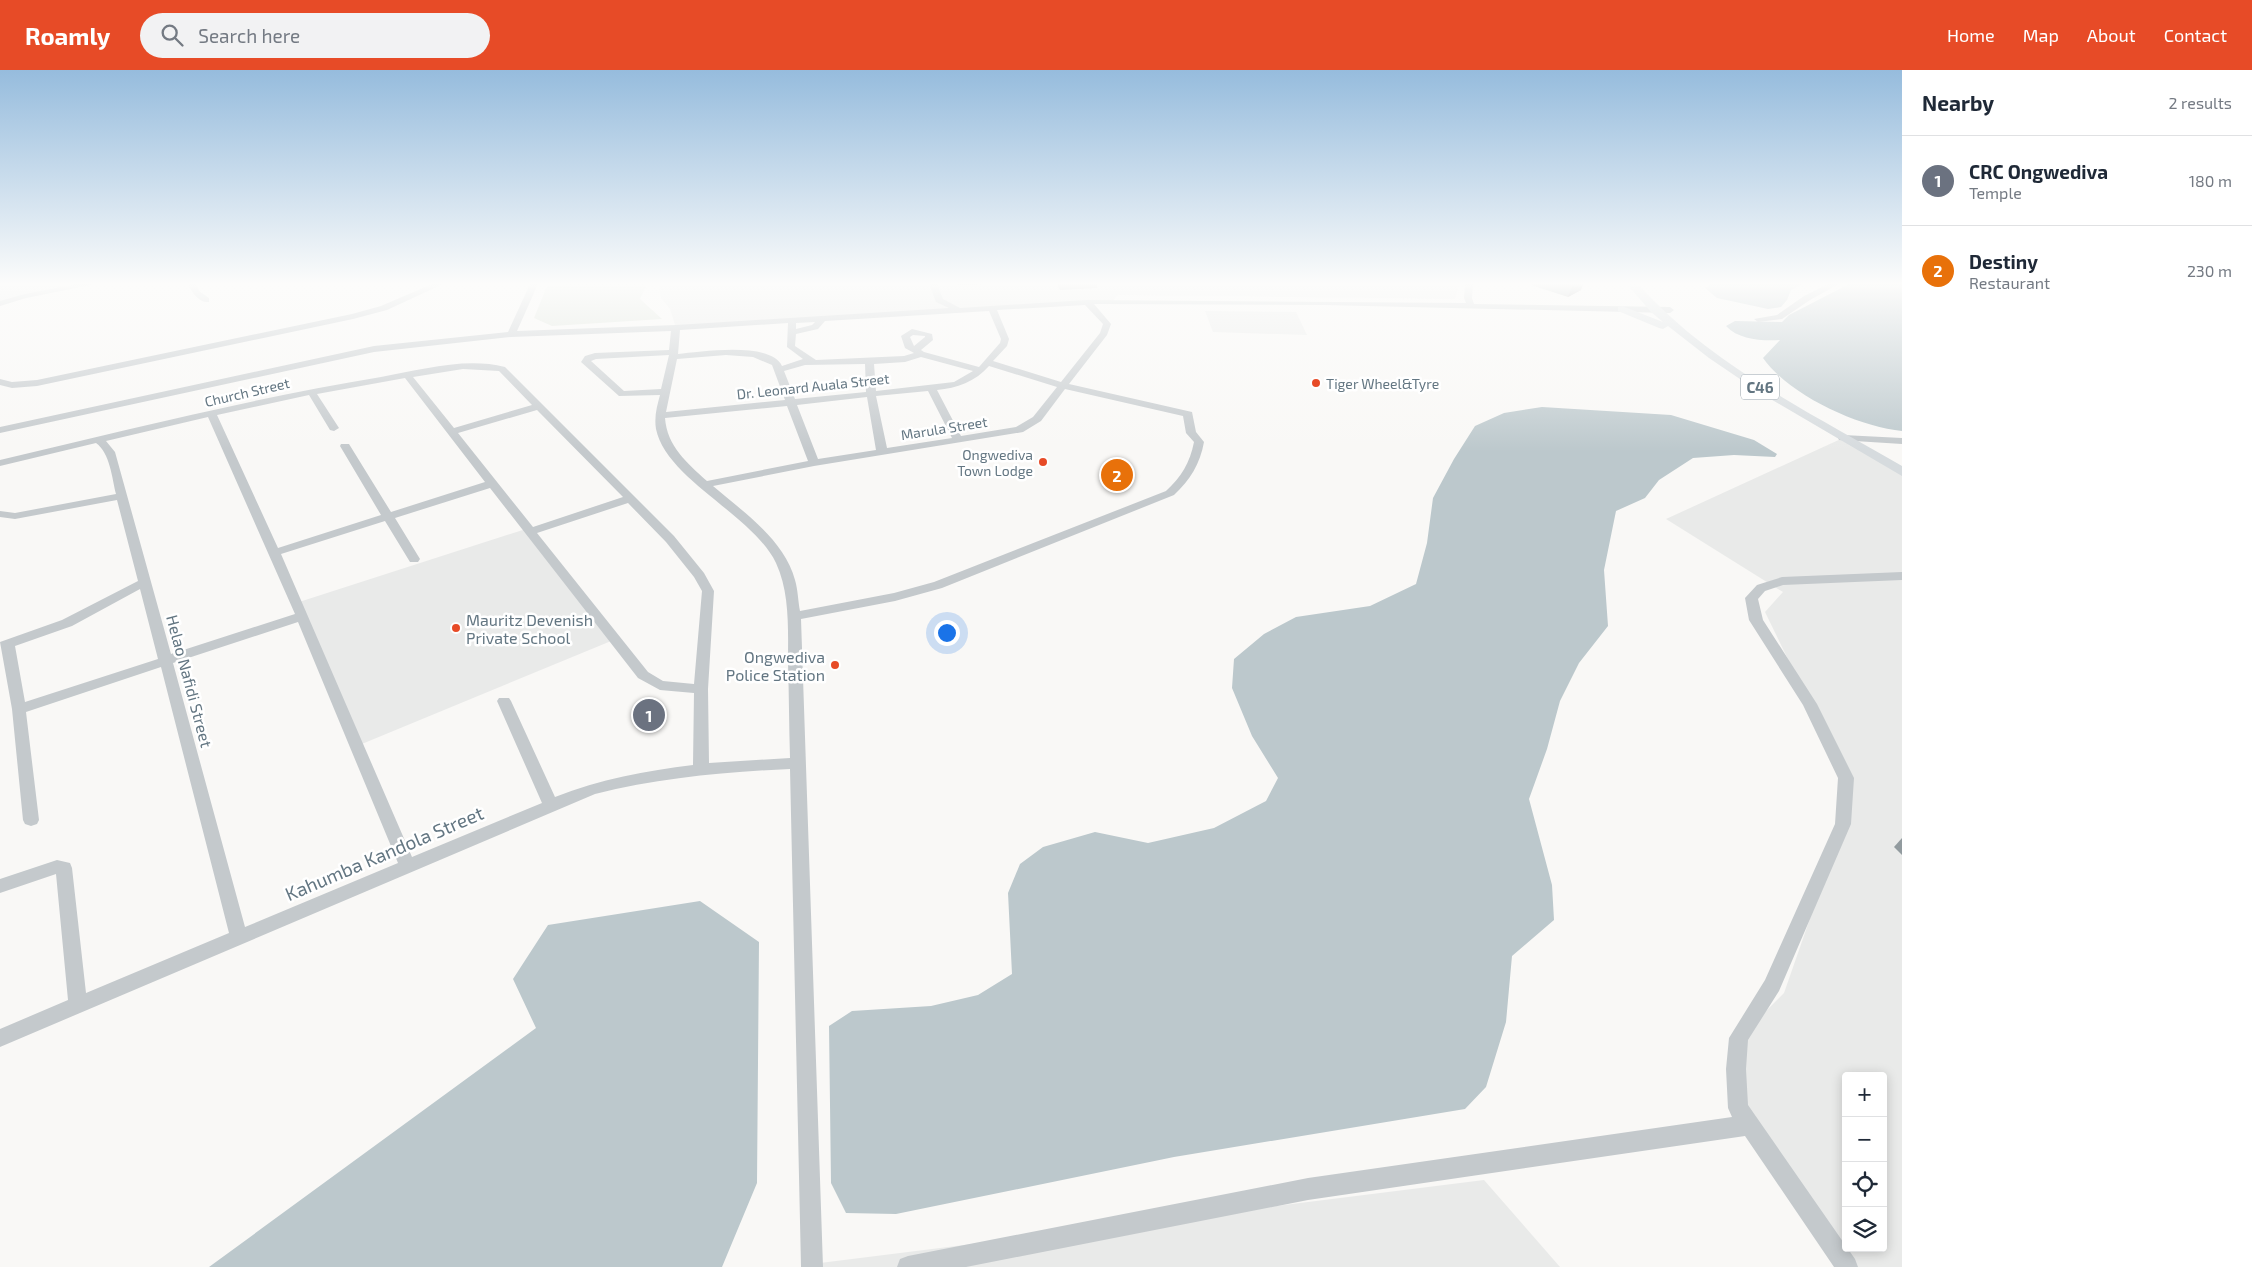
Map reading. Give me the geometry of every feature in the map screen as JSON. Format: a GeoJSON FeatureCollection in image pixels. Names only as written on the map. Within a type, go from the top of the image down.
{"type":"FeatureCollection","features":[{"type":"Feature","properties":{"kind":"main road"},"geometry":{"type":"LineString","coordinates":[[1686,340],[1713,356]]}},
{"type":"Feature","properties":{"kind":"main road","name":"C46"},"geometry":{"type":"LineString","coordinates":[[1692,340],[1713,356],[1902,472]]}},
{"type":"Feature","properties":{"kind":"main road","name":"C46"},"geometry":{"type":"LineString","coordinates":[[1706,340],[1754,372],[1902,462]]}},
{"type":"Feature","properties":{"kind":"street"},"geometry":{"type":"LineString","coordinates":[[0,382],[12,384],[36,382],[238,340]]}},
{"type":"Feature","properties":{"kind":"street"},"geometry":{"type":"LineString","coordinates":[[0,430],[355,353],[463,340]]}},
{"type":"Feature","properties":{"kind":"street"},"geometry":{"type":"LineString","coordinates":[[675,340],[674,354],[660,416],[661,430],[676,459],[766,539],[781,561],[789,580],[794,616],[799,762],[803,996],[812,1267]]}},
{"type":"Feature","properties":{"kind":"street"},"geometry":{"type":"LineString","coordinates":[[792,340],[791,347],[812,361]]}},
{"type":"Feature","properties":{"kind":"street","name":"Dr. Leonard Auala Street"},"geometry":{"type":"LineString","coordinates":[[660,416],[871,392],[956,385],[989,363],[1004,344],[1005,340]]}},
{"type":"Feature","properties":{"kind":"street","name":"Marula Street"},"geometry":{"type":"LineString","coordinates":[[706,484],[814,463],[1019,430],[1030,425],[1098,340]]}},
{"type":"Feature","properties":{"kind":"street"},"geometry":{"type":"LineString","coordinates":[[779,370],[812,361],[869,362],[905,359],[918,352],[981,370]]}},
{"type":"Feature","properties":{"kind":"street"},"geometry":{"type":"LineString","coordinates":[[665,392],[622,394],[586,362],[588,358],[596,356],[746,353],[772,360],[779,370],[814,463]]}},
{"type":"Feature","properties":{"kind":"street"},"geometry":{"type":"LineString","coordinates":[[869,362],[871,392],[882,452]]}},
{"type":"Feature","properties":{"kind":"street"},"geometry":{"type":"LineString","coordinates":[[794,616],[895,597],[938,584],[1170,493],[1192,470],[1199,442],[1191,433],[1188,414],[1063,386],[989,363]]}},
{"type":"Feature","properties":{"kind":"street","name":"Church Street"},"geometry":{"type":"LineString","coordinates":[[0,463],[311,391],[407,375],[478,366],[502,369],[539,406]]}},
{"type":"Feature","properties":{"kind":"street"},"geometry":{"type":"LineString","coordinates":[[407,375],[643,675],[660,685],[702,689]]}},
{"type":"Feature","properties":{"kind":"street"},"geometry":{"type":"LineString","coordinates":[[931,388],[958,440]]}},
{"type":"Feature","properties":{"kind":"street"},"geometry":{"type":"LineString","coordinates":[[311,391],[334,428]]}},
{"type":"Feature","properties":{"kind":"street"},"geometry":{"type":"LineString","coordinates":[[453,432],[539,406],[670,539],[700,576],[708,591],[702,689],[701,768]]}},
{"type":"Feature","properties":{"kind":"street"},"geometry":{"type":"LineString","coordinates":[[212,414],[302,616],[408,867]]}},
{"type":"Feature","properties":{"kind":"street"},"geometry":{"type":"LineString","coordinates":[[1844,438],[1902,441]]}},
{"type":"Feature","properties":{"kind":"street","name":"Helao Nafidi Street"},"geometry":{"type":"LineString","coordinates":[[98,440],[110,452],[239,936]]}},
{"type":"Feature","properties":{"kind":"street"},"geometry":{"type":"LineString","coordinates":[[345,446],[414,559]]}},
{"type":"Feature","properties":{"kind":"street"},"geometry":{"type":"LineString","coordinates":[[274,552],[493,483]]}},
{"type":"Feature","properties":{"kind":"street"},"geometry":{"type":"LineString","coordinates":[[0,514],[15,516],[122,496]]}},
{"type":"Feature","properties":{"kind":"street"},"geometry":{"type":"LineString","coordinates":[[531,531],[629,499]]}},
{"type":"Feature","properties":{"kind":"street"},"geometry":{"type":"LineString","coordinates":[[1847,1267],[1738,1108],[1736,1069],[1739,1038],[1772,985],[1843,824],[1846,778],[1810,704],[1756,620],[1750,598],[1761,588],[1782,580],[1902,576]]}},
{"type":"Feature","properties":{"kind":"street"},"geometry":{"type":"LineString","coordinates":[[32,820],[19,709],[4,645],[67,623],[145,582]]}},
{"type":"Feature","properties":{"kind":"street"},"geometry":{"type":"LineString","coordinates":[[19,709],[302,616]]}},
{"type":"Feature","properties":{"kind":"street"},"geometry":{"type":"LineString","coordinates":[[504,701],[551,805]]}},
{"type":"Feature","properties":{"kind":"street","name":"Kahumba Kandola Street"},"geometry":{"type":"LineString","coordinates":[[0,1038],[591,789],[634,778],[701,768],[799,762]]}},
{"type":"Feature","properties":{"kind":"street"},"geometry":{"type":"LineString","coordinates":[[0,886],[57,867],[64,868],[78,1005]]}},
{"type":"Feature","properties":{"kind":"street"},"geometry":{"type":"LineString","coordinates":[[908,1267],[1308,1189],[1750,1125]]}},
{"type":"Feature","properties":{"kind":"shaded area"},"geometry":{"type":"Polygon","coordinates":[[[1758,340],[1902,340],[1902,431],[1865,423],[1846,416],[1807,396],[1775,372],[1763,358],[1780,340],[1758,340]]]}},
{"type":"Feature","properties":{"kind":"shaded area"},"geometry":{"type":"Polygon","coordinates":[[[1542,407],[1671,415],[1754,440],[1777,454],[1775,457],[1734,455],[1693,458],[1659,480],[1645,498],[1616,511],[1604,570],[1608,626],[1579,663],[1560,701],[1547,749],[1529,799],[1552,885],[1554,920],[1512,956],[1506,1022],[1486,1087],[1465,1109],[1174,1157],[896,1214],[846,1213],[831,1183],[829,1026],[852,1011],[931,1006],[978,995],[1012,974],[1008,893],[1020,864],[1043,847],[1095,832],[1148,843],[1214,828],[1266,801],[1278,778],[1252,736],[1232,688],[1234,659],[1264,634],[1296,617],[1370,606],[1416,584],[1427,543],[1433,498],[1454,459],[1475,426],[1504,413],[1542,407]]]}},
{"type":"Feature","properties":{"kind":"shaded area"},"geometry":{"type":"Polygon","coordinates":[[[1843,438],[1902,472],[1902,1267],[1847,1267],[1738,1108],[1739,1038],[1784,993],[1843,824],[1846,778],[1765,612],[1783,592],[1666,519],[1843,438]]]}},
{"type":"Feature","properties":{"kind":"shaded area","name":"Mauritz Devenish Private School"},"geometry":{"type":"Polygon","coordinates":[[[529,528],[616,639],[357,746],[296,603],[529,528]]]}},
{"type":"Feature","properties":{"kind":"shaded area"},"geometry":{"type":"Polygon","coordinates":[[[700,901],[759,942],[757,1183],[722,1267],[209,1267],[536,1028],[513,979],[548,925],[700,901]]]}},
{"type":"Feature","properties":{"kind":"shaded area"},"geometry":{"type":"Polygon","coordinates":[[[1484,1180],[1560,1267],[812,1267],[812,1264],[1484,1180]]]}},
{"type":"Feature","properties":{"kind":"place","name":"Tiger Wheel&Tyre"},"geometry":{"type":"Point","coordinates":[1316,383]}},
{"type":"Feature","properties":{"kind":"place","name":"Ongwediva Town Lodge"},"geometry":{"type":"Point","coordinates":[1043,462]}},
{"type":"Feature","properties":{"kind":"place","name":"Destiny"},"geometry":{"type":"Point","coordinates":[1117,475]}},
{"type":"Feature","properties":{"kind":"place","name":"Mauritz Devenish Private School"},"geometry":{"type":"Point","coordinates":[456,628]}},
{"type":"Feature","properties":{"kind":"place","name":"Ongwediva Police Station"},"geometry":{"type":"Point","coordinates":[835,665]}},
{"type":"Feature","properties":{"kind":"place","name":"CRC Ongwediva"},"geometry":{"type":"Point","coordinates":[649,715]}}]}
